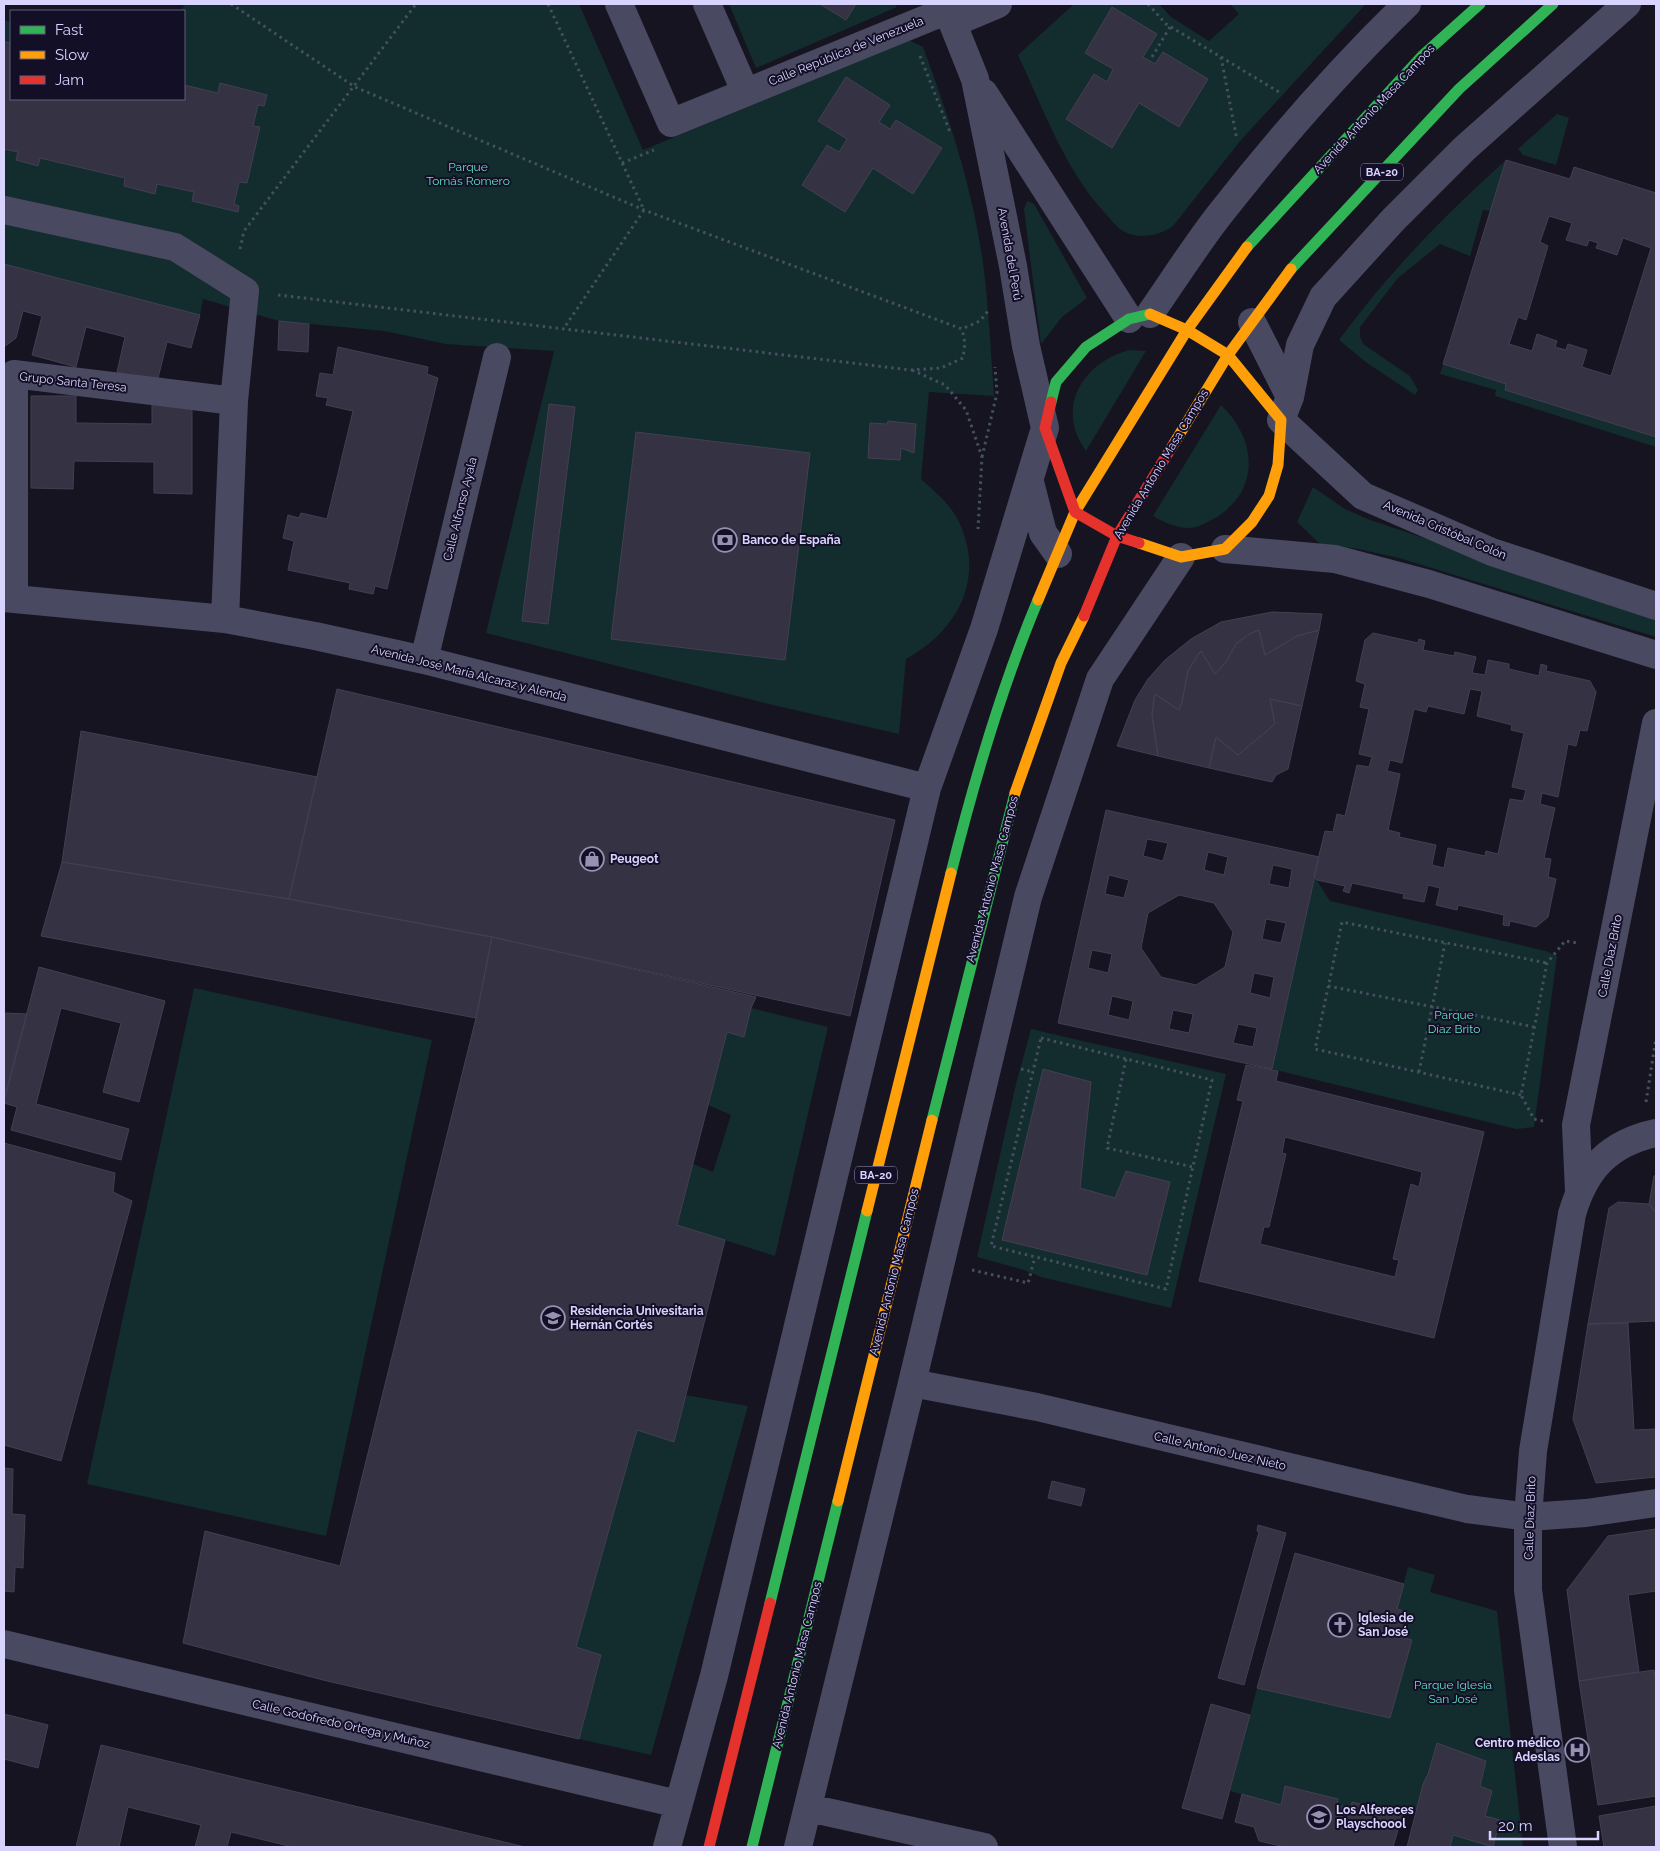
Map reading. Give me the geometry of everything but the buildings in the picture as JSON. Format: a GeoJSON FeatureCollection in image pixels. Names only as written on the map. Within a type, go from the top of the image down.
{"type":"FeatureCollection","features":[{"type":"Feature","properties":{"kind":"highway","name":"Avenida Antonio Masa Campos"},"geometry":{"type":"LineString","coordinates":[[709,1847],[970,799],[1019,644],[1075,512],[1187,330],[1252,240],[1423,55],[1480,4]]}},
{"type":"Feature","properties":{"kind":"highway","name":"Avenida Antonio Masa Campos"},"geometry":{"type":"LineString","coordinates":[[752,1847],[1008,809],[1061,663],[1090,602],[1117,536],[1228,355],[1252,322],[1295,266],[1454,94],[1553,4]]}},
{"type":"Feature","properties":{"kind":"highway"},"geometry":{"type":"LineString","coordinates":[[1139,316],[1187,330],[1228,355],[1286,408],[1278,464],[1269,496],[1252,522],[1224,549],[1181,557],[1117,536],[1075,512],[1045,428],[1056,382],[1086,347],[1139,316]]}},
{"type":"Feature","properties":{"kind":"street","name":"Calle República de Venezuela"},"geometry":{"type":"LineString","coordinates":[[619,4],[671,122],[909,25],[949,13],[998,4]]}},
{"type":"Feature","properties":{"kind":"street"},"geometry":{"type":"LineString","coordinates":[[707,4],[745,91]]}},
{"type":"Feature","properties":{"kind":"street"},"geometry":{"type":"LineString","coordinates":[[1139,316],[1219,215],[1308,109],[1371,39],[1407,4]]}},
{"type":"Feature","properties":{"kind":"street"},"geometry":{"type":"LineString","coordinates":[[1286,408],[1300,345],[1323,297],[1393,220],[1464,149],[1627,4]]}},
{"type":"Feature","properties":{"kind":"street","name":"Avenida del Perú"},"geometry":{"type":"LineString","coordinates":[[949,13],[975,79],[1013,266],[1026,346],[1045,428]]}},
{"type":"Feature","properties":{"kind":"street","name":"Avenida del Perú"},"geometry":{"type":"LineString","coordinates":[[975,79],[1139,316]]}},
{"type":"Feature","properties":{"kind":"street"},"geometry":{"type":"LineString","coordinates":[[4,210],[175,247],[245,292],[234,401],[225,619]]}},
{"type":"Feature","properties":{"kind":"street","name":"Avenida Cristóbal Colón"},"geometry":{"type":"LineString","coordinates":[[1252,322],[1286,408],[1363,496],[1492,552],[1656,606]]}},
{"type":"Feature","properties":{"kind":"street","name":"Calle Alfonso Ayala"},"geometry":{"type":"LineString","coordinates":[[424,660],[497,357]]}},
{"type":"Feature","properties":{"kind":"street","name":"Grupo Santa Teresa"},"geometry":{"type":"LineString","coordinates":[[9,599],[14,374],[234,401]]}},
{"type":"Feature","properties":{"kind":"street"},"geometry":{"type":"LineString","coordinates":[[667,1847],[721,1647],[927,788],[984,629],[1045,428]]}},
{"type":"Feature","properties":{"kind":"street"},"geometry":{"type":"LineString","coordinates":[[1030,482],[1042,534],[1058,554]]}},
{"type":"Feature","properties":{"kind":"street"},"geometry":{"type":"LineString","coordinates":[[1224,549],[1335,559],[1429,584],[1656,655]]}},
{"type":"Feature","properties":{"kind":"street"},"geometry":{"type":"LineString","coordinates":[[798,1847],[912,1383],[1028,896],[1100,679],[1181,557]]}},
{"type":"Feature","properties":{"kind":"street","name":"Avenida José María Alcaraz y Alenda"},"geometry":{"type":"LineString","coordinates":[[9,599],[225,619],[424,660],[927,788]]}},
{"type":"Feature","properties":{"kind":"street","name":"Calle Díaz Brito"},"geometry":{"type":"LineString","coordinates":[[1579,1191],[1576,1125],[1656,723]]}},
{"type":"Feature","properties":{"kind":"street","name":"Calle Díaz Brito"},"geometry":{"type":"LineString","coordinates":[[1563,1847],[1528,1590],[1528,1517],[1534,1441],[1572,1214],[1579,1191],[1590,1173],[1603,1158],[1620,1145],[1648,1134]]}},
{"type":"Feature","properties":{"kind":"street","name":"Calle Antonio Juez Nieto"},"geometry":{"type":"LineString","coordinates":[[912,1383],[1037,1407],[1466,1510],[1528,1517],[1586,1513],[1656,1503]]}},
{"type":"Feature","properties":{"kind":"street","name":"Calle Godofredo Ortega y Muñoz"},"geometry":{"type":"LineString","coordinates":[[4,1644],[678,1804]]}},
{"type":"Feature","properties":{"kind":"street"},"geometry":{"type":"LineString","coordinates":[[809,1808],[975,1846]]}},
{"type":"Feature","properties":{"kind":"path"},"geometry":{"type":"LineString","coordinates":[[232,4],[355,87],[644,210],[962,329],[965,343],[963,358],[942,368],[911,370],[245,292],[237,260],[244,231],[355,87],[416,4]]}},
{"type":"Feature","properties":{"kind":"path"},"geometry":{"type":"LineString","coordinates":[[548,4],[644,210]]}},
{"type":"Feature","properties":{"kind":"path"},"geometry":{"type":"LineString","coordinates":[[1148,4],[1170,27],[1308,109]]}},
{"type":"Feature","properties":{"kind":"path"},"geometry":{"type":"LineString","coordinates":[[909,25],[950,133]]}},
{"type":"Feature","properties":{"kind":"path"},"geometry":{"type":"LineString","coordinates":[[1152,56],[1170,27]]}},
{"type":"Feature","properties":{"kind":"path"},"geometry":{"type":"LineString","coordinates":[[1221,57],[1246,183]]}},
{"type":"Feature","properties":{"kind":"path"},"geometry":{"type":"LineString","coordinates":[[564,328],[644,210]]}},
{"type":"Feature","properties":{"kind":"path"},"geometry":{"type":"LineString","coordinates":[[992,307],[992,316]]}},
{"type":"Feature","properties":{"kind":"path"},"geometry":{"type":"LineString","coordinates":[[977,539],[982,457],[997,393],[995,364]]}},
{"type":"Feature","properties":{"kind":"path"},"geometry":{"type":"LineString","coordinates":[[911,370],[945,385],[966,410],[982,457]]}},
{"type":"Feature","properties":{"kind":"path"},"geometry":{"type":"LineString","coordinates":[[1342,922],[1547,963],[1521,1095],[1315,1049],[1328,986],[1342,922]]}},
{"type":"Feature","properties":{"kind":"path"},"geometry":{"type":"LineString","coordinates":[[1419,1072],[1445,943]]}},
{"type":"Feature","properties":{"kind":"path"},"geometry":{"type":"LineString","coordinates":[[1328,986],[1534,1027]]}},
{"type":"Feature","properties":{"kind":"path"},"geometry":{"type":"LineString","coordinates":[[1041,1038],[1126,1059],[1212,1080],[1166,1289],[991,1246],[1041,1038]]}},
{"type":"Feature","properties":{"kind":"path"},"geometry":{"type":"LineString","coordinates":[[1648,1134],[1656,1038]]}},
{"type":"Feature","properties":{"kind":"path"},"geometry":{"type":"LineString","coordinates":[[1126,1059],[1106,1148],[1193,1167]]}},
{"type":"Feature","properties":{"kind":"path"},"geometry":{"type":"LineString","coordinates":[[940,1264],[1028,1283],[1035,1257]]}},
{"type":"Feature","properties":{"kind":"green space","name":"Parque Tomás Romero"},"geometry":{"type":"Polygon","coordinates":[[[186,4],[579,4],[643,150],[909,40],[923,47],[952,129],[980,241],[989,317],[994,396],[929,392],[921,479],[936,492],[957,518],[966,540],[969,560],[968,580],[963,599],[941,633],[925,647],[906,659],[899,734],[773,705],[486,633],[554,351],[446,344],[384,331],[279,321],[203,299],[200,315],[4,264],[4,20],[10,22],[10,100],[185,100],[185,10],[181,10],[186,4]]]}},
{"type":"Feature","properties":{"kind":"green space"},"geometry":{"type":"Polygon","coordinates":[[[729,4],[895,4],[897,7],[756,68],[729,4]]]}},
{"type":"Feature","properties":{"kind":"green space"},"geometry":{"type":"Polygon","coordinates":[[[1074,4],[1159,4],[1171,17],[1209,41],[1239,14],[1230,4],[1366,4],[1241,140],[1173,226],[1162,232],[1142,236],[1129,234],[1120,229],[1090,195],[1055,137],[1018,55],[1074,4]]]}},
{"type":"Feature","properties":{"kind":"green space"},"geometry":{"type":"Polygon","coordinates":[[[1557,114],[1569,118],[1556,165],[1523,155],[1518,149],[1557,114]]]}},
{"type":"Feature","properties":{"kind":"green space"},"geometry":{"type":"Polygon","coordinates":[[[1506,160],[1491,211],[1483,210],[1470,256],[1440,244],[1398,278],[1360,327],[1360,337],[1363,344],[1410,376],[1418,390],[1415,395],[1367,363],[1339,340],[1397,268],[1461,202],[1506,160]]]}},
{"type":"Feature","properties":{"kind":"green space"},"geometry":{"type":"Polygon","coordinates":[[[1027,201],[1034,204],[1087,298],[1062,317],[1041,344],[1024,209],[1027,201]]]}},
{"type":"Feature","properties":{"kind":"green space"},"geometry":{"type":"Polygon","coordinates":[[[1129,350],[1146,351],[1086,451],[1077,435],[1073,419],[1078,389],[1098,365],[1112,356],[1129,350]]]}},
{"type":"Feature","properties":{"kind":"green space"},"geometry":{"type":"Polygon","coordinates":[[[1443,364],[1506,384],[1505,390],[1656,437],[1656,447],[1495,396],[1496,390],[1440,374],[1443,364]]]}},
{"type":"Feature","properties":{"kind":"green space"},"geometry":{"type":"Polygon","coordinates":[[[1221,405],[1242,433],[1247,449],[1249,464],[1247,479],[1240,494],[1230,507],[1215,518],[1193,528],[1177,527],[1153,516],[1221,405]]]}},
{"type":"Feature","properties":{"kind":"green space"},"geometry":{"type":"Polygon","coordinates":[[[1313,487],[1345,509],[1370,520],[1656,616],[1656,637],[1399,558],[1358,549],[1320,544],[1297,522],[1313,487]]]}},
{"type":"Feature","properties":{"kind":"green space","name":"Parque Díaz Brito"},"geometry":{"type":"Polygon","coordinates":[[[1314,876],[1330,901],[1546,951],[1557,956],[1534,1127],[1516,1129],[1272,1069],[1314,876]]]}},
{"type":"Feature","properties":{"kind":"green space"},"geometry":{"type":"Polygon","coordinates":[[[194,988],[432,1040],[326,1536],[87,1484],[194,988]]]}},
{"type":"Feature","properties":{"kind":"green space"},"geometry":{"type":"Polygon","coordinates":[[[751,1008],[828,1027],[775,1256],[677,1225],[693,1164],[713,1172],[731,1115],[708,1105],[727,1032],[751,1008]]]}},
{"type":"Feature","properties":{"kind":"green space"},"geometry":{"type":"Polygon","coordinates":[[[1031,1029],[1226,1074],[1171,1308],[1041,1277],[1024,1270],[977,1257],[1016,1084],[1031,1029]]]}},
{"type":"Feature","properties":{"kind":"green space"},"geometry":{"type":"Polygon","coordinates":[[[685,1395],[748,1406],[651,1755],[579,1739],[601,1655],[576,1647],[637,1430],[674,1441],[685,1395]]]}},
{"type":"Feature","properties":{"kind":"green space","name":"Parque Iglesia San José"},"geometry":{"type":"Polygon","coordinates":[[[1408,1567],[1435,1575],[1430,1592],[1497,1611],[1523,1847],[1493,1847],[1499,1820],[1485,1816],[1492,1791],[1480,1786],[1486,1761],[1437,1743],[1417,1809],[1403,1813],[1353,1802],[1351,1808],[1337,1805],[1338,1799],[1285,1787],[1281,1805],[1230,1791],[1257,1688],[1390,1718],[1412,1640],[1402,1637],[1408,1612],[1397,1609],[1408,1567]]]}},
{"type":"Feature","properties":{"kind":"green space"},"geometry":{"type":"Polygon","coordinates":[[[1453,1835],[1493,1847],[1450,1847],[1453,1835]]]}},
{"type":"Feature","properties":{"kind":"traffic: fast"},"geometry":{"type":"LineString","coordinates":[[1247,247],[1423,55],[1480,4]]}},
{"type":"Feature","properties":{"kind":"traffic: fast"},"geometry":{"type":"LineString","coordinates":[[1291,269],[1459,89],[1553,4]]}},
{"type":"Feature","properties":{"kind":"traffic: fast"},"geometry":{"type":"LineString","coordinates":[[1051,402],[1056,382],[1086,347],[1129,319],[1150,314]]}},
{"type":"Feature","properties":{"kind":"traffic: fast"},"geometry":{"type":"LineString","coordinates":[[951,873],[989,735],[1012,667],[1038,600]]}},
{"type":"Feature","properties":{"kind":"traffic: fast"},"geometry":{"type":"LineString","coordinates":[[932,1120],[1015,793]]}},
{"type":"Feature","properties":{"kind":"traffic: fast"},"geometry":{"type":"LineString","coordinates":[[770,1603],[867,1211]]}},
{"type":"Feature","properties":{"kind":"traffic: fast"},"geometry":{"type":"LineString","coordinates":[[752,1847],[838,1501]]}},
{"type":"Feature","properties":{"kind":"traffic: slow"},"geometry":{"type":"LineString","coordinates":[[1038,600],[1075,512],[1187,330],[1247,247]]}},
{"type":"Feature","properties":{"kind":"traffic: slow"},"geometry":{"type":"LineString","coordinates":[[1173,445],[1228,355],[1291,269]]}},
{"type":"Feature","properties":{"kind":"traffic: slow"},"geometry":{"type":"LineString","coordinates":[[1139,543],[1181,557],[1225,549],[1252,522],[1269,496],[1278,465],[1281,420],[1228,355],[1187,330],[1150,314]]}},
{"type":"Feature","properties":{"kind":"traffic: slow"},"geometry":{"type":"LineString","coordinates":[[1015,793],[1061,663],[1084,616]]}},
{"type":"Feature","properties":{"kind":"traffic: slow"},"geometry":{"type":"LineString","coordinates":[[867,1211],[951,873]]}},
{"type":"Feature","properties":{"kind":"traffic: slow"},"geometry":{"type":"LineString","coordinates":[[838,1501],[932,1120]]}},
{"type":"Feature","properties":{"kind":"traffic: jam"},"geometry":{"type":"LineString","coordinates":[[1051,402],[1045,428],[1075,512],[1117,536],[1139,543]]}},
{"type":"Feature","properties":{"kind":"traffic: jam"},"geometry":{"type":"LineString","coordinates":[[1084,616],[1117,536],[1173,445]]}},
{"type":"Feature","properties":{"kind":"traffic: jam"},"geometry":{"type":"LineString","coordinates":[[709,1847],[770,1603]]}},
{"type":"Feature","properties":{"kind":"place","name":"Banco de España"},"geometry":{"type":"Point","coordinates":[725,540]}},
{"type":"Feature","properties":{"kind":"place","name":"Peugeot"},"geometry":{"type":"Point","coordinates":[592,859]}},
{"type":"Feature","properties":{"kind":"place","name":"Residencia Univesitaria Hernán Cortés"},"geometry":{"type":"Point","coordinates":[553,1318]}},
{"type":"Feature","properties":{"kind":"place","name":"Iglesia de San José"},"geometry":{"type":"Point","coordinates":[1340,1625]}},
{"type":"Feature","properties":{"kind":"place","name":"Centro médico Adeslas"},"geometry":{"type":"Point","coordinates":[1577,1750]}},
{"type":"Feature","properties":{"kind":"place","name":"Los Alfereces Playschoool"},"geometry":{"type":"Point","coordinates":[1319,1817]}}]}
